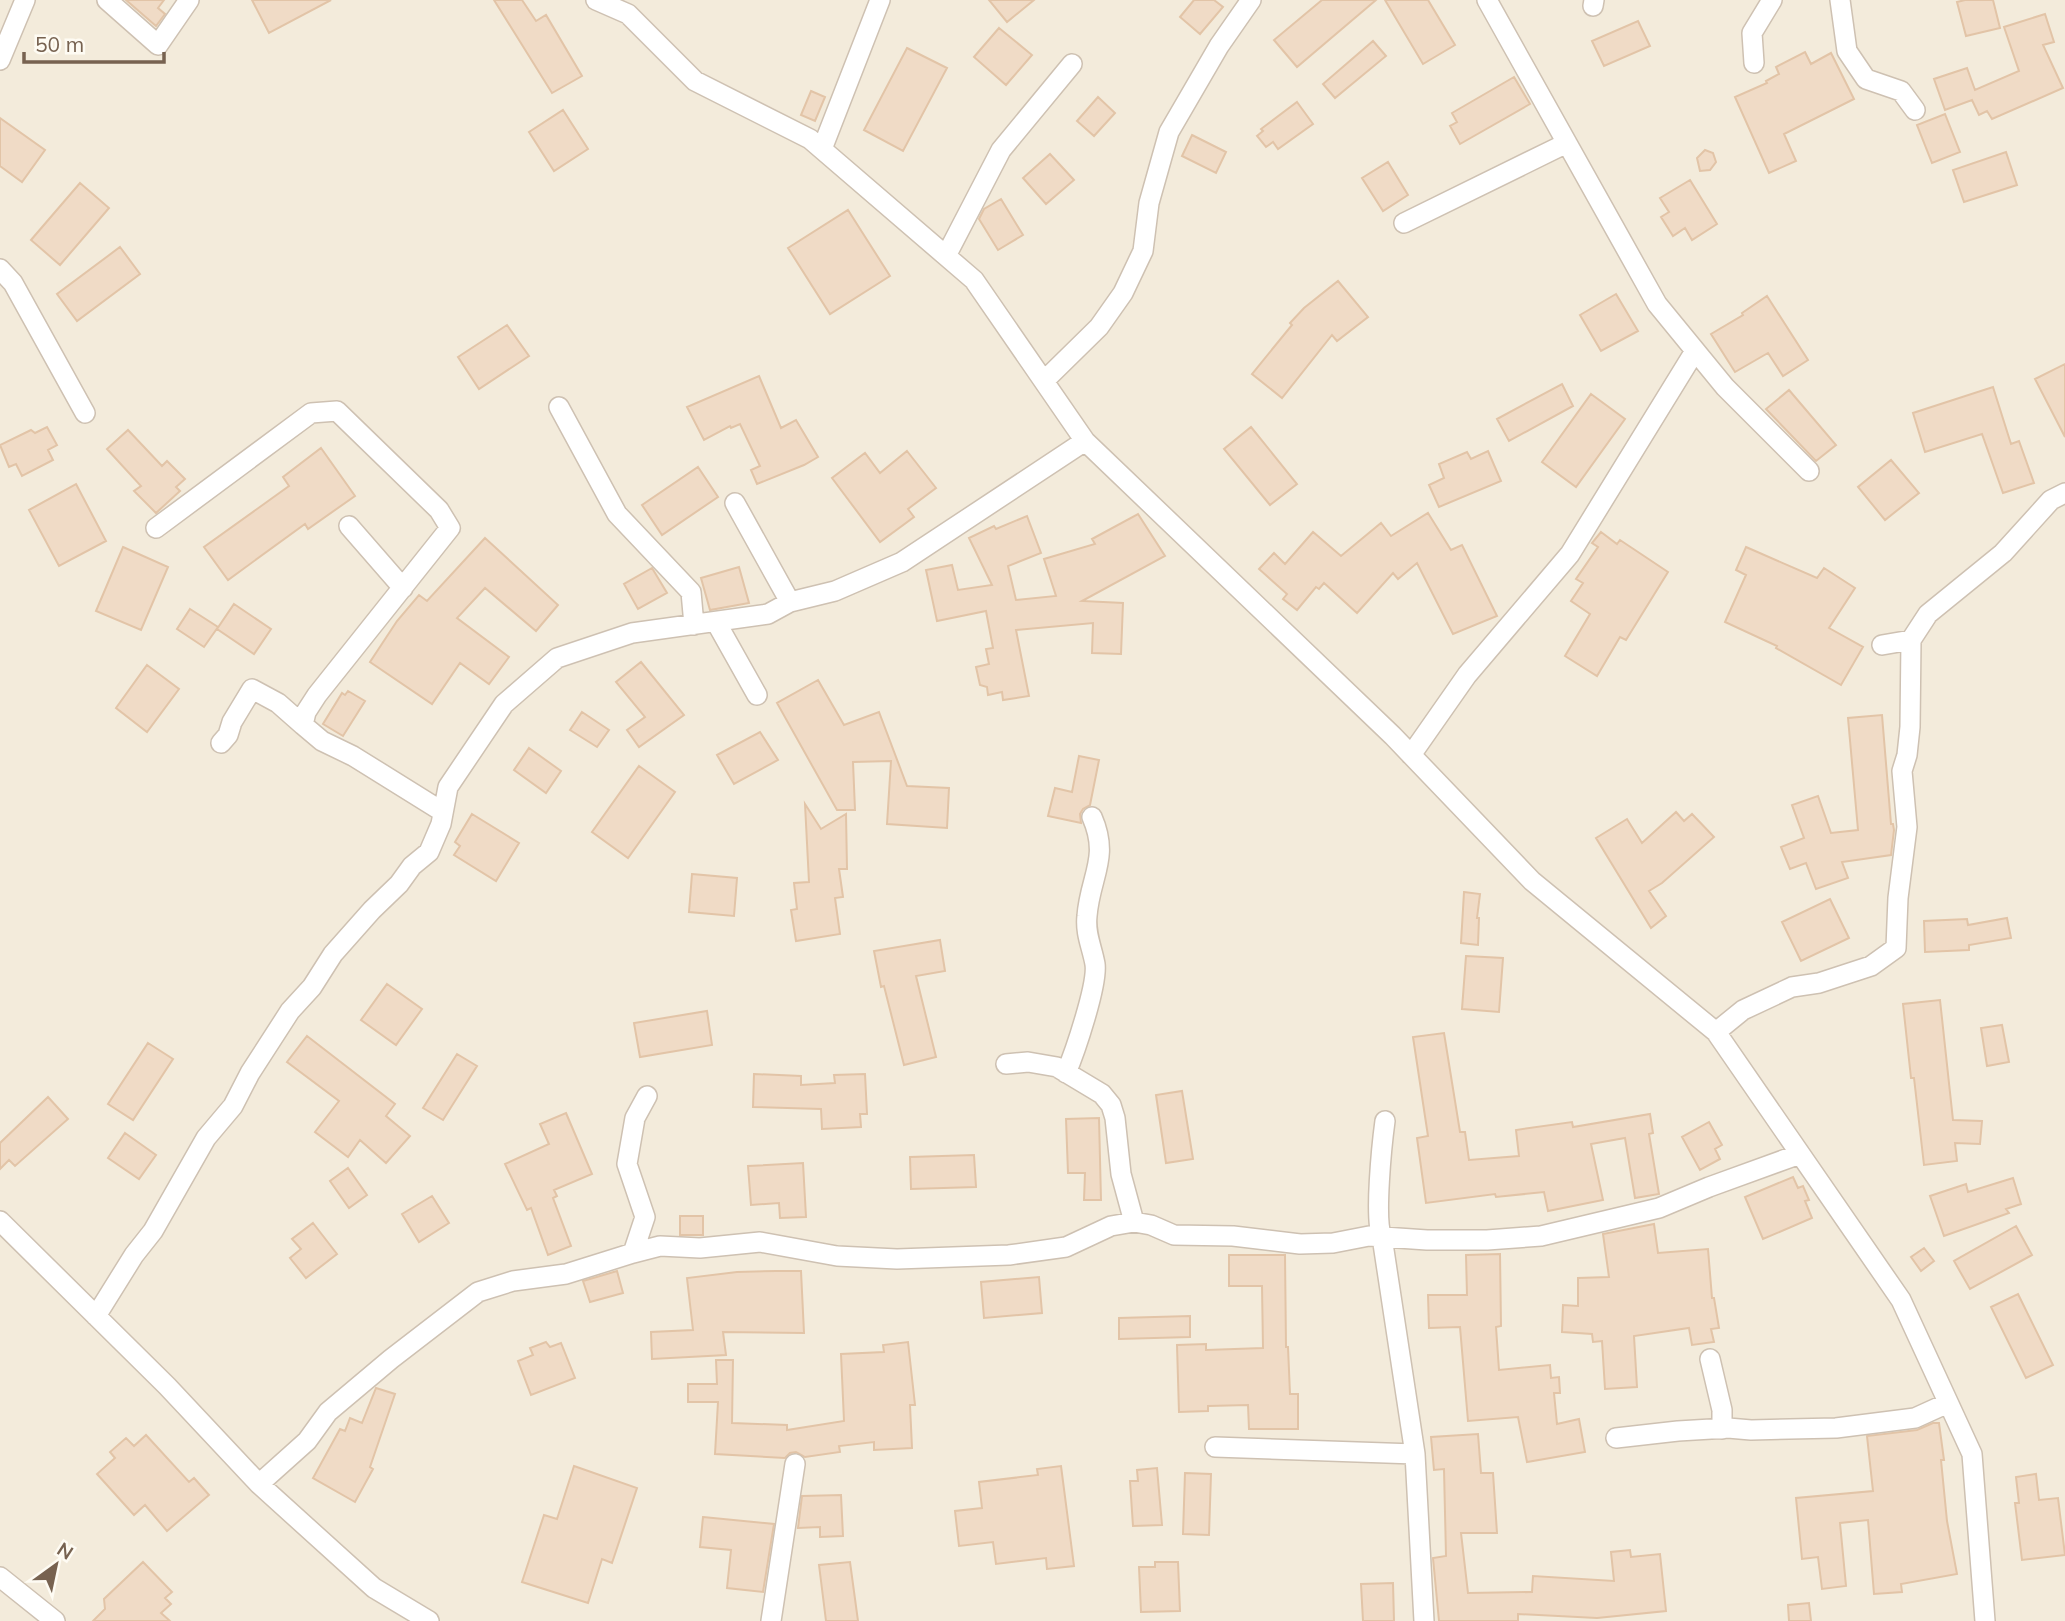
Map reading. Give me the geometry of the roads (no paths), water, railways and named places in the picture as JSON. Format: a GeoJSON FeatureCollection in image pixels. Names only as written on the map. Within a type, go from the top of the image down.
{"type":"FeatureCollection","features":[{"type":"Feature","properties":{"kind":"street"},"geometry":{"type":"LineString","coordinates":[[0,60],[26,0]]}},
{"type":"Feature","properties":{"kind":"street"},"geometry":{"type":"LineString","coordinates":[[107,0],[158,45],[189,0]]}},
{"type":"Feature","properties":{"kind":"street"},"geometry":{"type":"LineString","coordinates":[[596,0],[628,14],[695,81],[810,139],[974,280],[1085,441],[1411,755],[1532,881],[1716,1032],[1901,1300],[1972,1454],[1985,1621]]}},
{"type":"Feature","properties":{"kind":"street"},"geometry":{"type":"LineString","coordinates":[[822,149],[880,0]]}},
{"type":"Feature","properties":{"kind":"street"},"geometry":{"type":"LineString","coordinates":[[1044,381],[1098,327],[1123,293],[1143,251],[1149,203],[1169,132],[1219,46],[1251,0]]}},
{"type":"Feature","properties":{"kind":"street"},"geometry":{"type":"LineString","coordinates":[[1487,0],[1657,304],[1726,387],[1809,471]]}},
{"type":"Feature","properties":{"kind":"street"},"geometry":{"type":"LineString","coordinates":[[1754,63],[1752,33],[1772,0]]}},
{"type":"Feature","properties":{"kind":"street"},"geometry":{"type":"LineString","coordinates":[[1840,0],[1847,51],[1866,79],[1901,90],[1915,110]]}},
{"type":"Feature","properties":{"kind":"street"},"geometry":{"type":"LineString","coordinates":[[946,256],[1001,150],[1072,64]]}},
{"type":"Feature","properties":{"kind":"street"},"geometry":{"type":"LineString","coordinates":[[1404,223],[1567,143]]}},
{"type":"Feature","properties":{"kind":"street"},"geometry":{"type":"LineString","coordinates":[[0,269],[13,284],[85,413]]}},
{"type":"Feature","properties":{"kind":"street"},"geometry":{"type":"LineString","coordinates":[[1411,755],[1467,675],[1570,554],[1695,351]]}},
{"type":"Feature","properties":{"kind":"street"},"geometry":{"type":"LineString","coordinates":[[559,407],[617,514],[691,592],[694,625]]}},
{"type":"Feature","properties":{"kind":"street"},"geometry":{"type":"LineString","coordinates":[[156,528],[311,413],[337,411],[439,510],[450,528],[317,695],[306,712],[303,725]]}},
{"type":"Feature","properties":{"kind":"street"},"geometry":{"type":"LineString","coordinates":[[96,1316],[134,1255],[153,1231],[206,1138],[233,1105],[290,1011],[312,987],[333,954],[399,884],[412,866],[429,852],[441,824],[448,787],[504,704],[557,658],[632,633],[768,614],[790,602],[835,591],[902,562],[1085,441]]}},
{"type":"Feature","properties":{"kind":"street"},"geometry":{"type":"LineString","coordinates":[[1716,1032],[1743,1010],[1792,988],[1819,983],[1871,965],[1896,948],[1898,898],[1907,827],[1902,771],[1910,727],[1911,640],[1928,614],[2003,553],[2051,500],[2065,493]]}},
{"type":"Feature","properties":{"kind":"street"},"geometry":{"type":"LineString","coordinates":[[735,503],[790,602]]}},
{"type":"Feature","properties":{"kind":"street"},"geometry":{"type":"LineString","coordinates":[[349,526],[403,588]]}},
{"type":"Feature","properties":{"kind":"street"},"geometry":{"type":"LineString","coordinates":[[716,622],[757,695]]}},
{"type":"Feature","properties":{"kind":"street"},"geometry":{"type":"LineString","coordinates":[[1882,645],[1911,640]]}},
{"type":"Feature","properties":{"kind":"street"},"geometry":{"type":"LineString","coordinates":[[220,743],[228,735],[232,722],[251,689],[278,703],[322,741],[354,756],[443,812]]}},
{"type":"Feature","properties":{"kind":"street"},"geometry":{"type":"LineString","coordinates":[[1066,1073],[1096,980],[1095,963],[1086,928],[1091,886],[1100,856],[1099,834],[1092,817]]}},
{"type":"Feature","properties":{"kind":"street"},"geometry":{"type":"LineString","coordinates":[[1006,1064],[1039,1063],[1056,1067],[1102,1094],[1111,1105],[1121,1174],[1134,1222]]}},
{"type":"Feature","properties":{"kind":"street"},"geometry":{"type":"LineString","coordinates":[[633,1253],[645,1217],[627,1164],[635,1118],[648,1096]]}},
{"type":"Feature","properties":{"kind":"street"},"geometry":{"type":"LineString","coordinates":[[1385,1121],[1379,1230],[1415,1454],[1424,1621]]}},
{"type":"Feature","properties":{"kind":"street"},"geometry":{"type":"LineString","coordinates":[[259,1484],[307,1441],[328,1412],[478,1292],[513,1281],[566,1274],[660,1246],[700,1248],[760,1242],[837,1255],[897,1259],[1009,1255],[1066,1247],[1111,1226],[1134,1222],[1151,1225],[1174,1235],[1233,1236],[1300,1244],[1333,1243],[1369,1236],[1487,1240],[1541,1236],[1659,1208],[1800,1154]]}},
{"type":"Feature","properties":{"kind":"street"},"geometry":{"type":"LineString","coordinates":[[0,1221],[167,1386],[259,1484],[374,1588],[429,1621]]}},
{"type":"Feature","properties":{"kind":"street"},"geometry":{"type":"LineString","coordinates":[[1710,1359],[1722,1410],[1721,1429]]}},
{"type":"Feature","properties":{"kind":"street"},"geometry":{"type":"LineString","coordinates":[[1616,1438],[1721,1429],[1836,1428],[1915,1418],[1948,1403]]}},
{"type":"Feature","properties":{"kind":"street"},"geometry":{"type":"LineString","coordinates":[[1215,1447],[1415,1454]]}},
{"type":"Feature","properties":{"kind":"street"},"geometry":{"type":"LineString","coordinates":[[771,1621],[795,1464]]}},
{"type":"Feature","properties":{"kind":"street"},"geometry":{"type":"LineString","coordinates":[[0,1577],[55,1621]]}}]}
